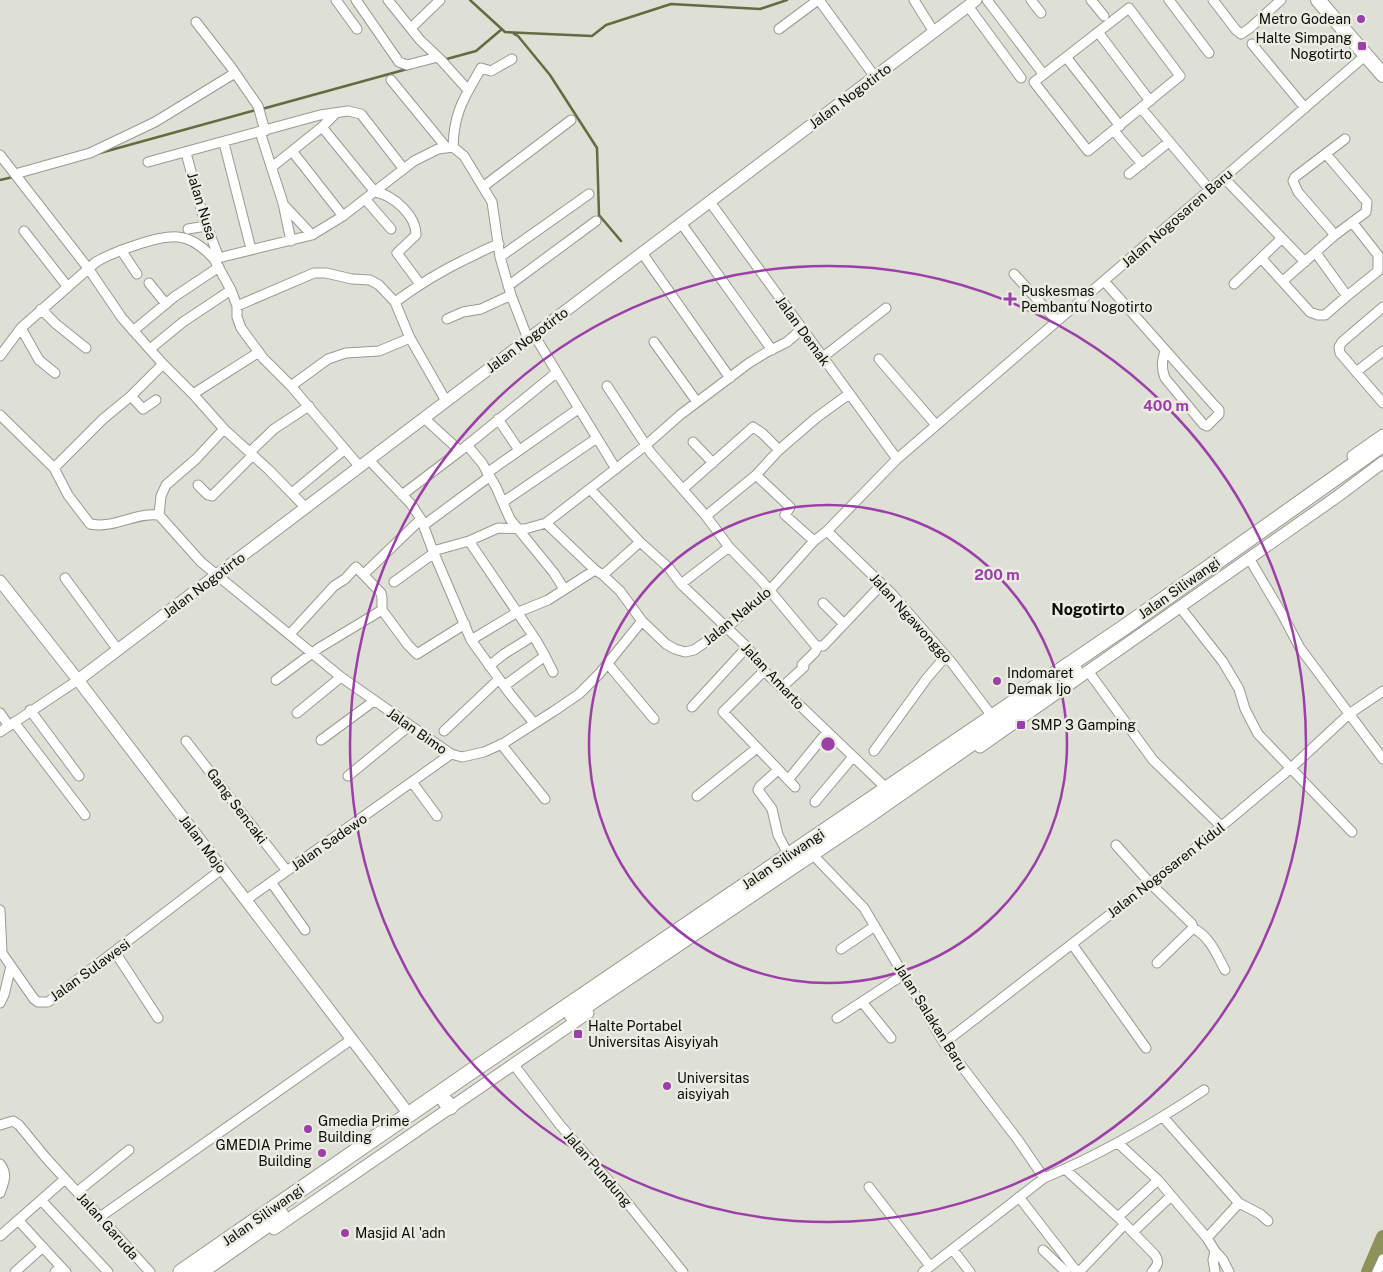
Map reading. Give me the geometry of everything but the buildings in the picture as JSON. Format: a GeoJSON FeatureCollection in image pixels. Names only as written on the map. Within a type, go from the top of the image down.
{"type":"FeatureCollection","features":[{"type":"Feature","properties":{"kind":"highway","name":"Jalan Siliwangi"},"geometry":{"type":"LineString","coordinates":[[1131,627],[1383,444]]}},
{"type":"Feature","properties":{"kind":"highway","name":"Jalan Siliwangi"},"geometry":{"type":"LineString","coordinates":[[181,1272],[464,1073],[1041,689],[1383,454]]}},
{"type":"Feature","properties":{"kind":"highway","name":"Jalan Siliwangi"},"geometry":{"type":"LineString","coordinates":[[200,1272],[867,821],[1041,689]]}},
{"type":"Feature","properties":{"kind":"main road"},"geometry":{"type":"LineString","coordinates":[[1318,0],[1383,75]]}},
{"type":"Feature","properties":{"kind":"street"},"geometry":{"type":"LineString","coordinates":[[336,0],[357,29]]}},
{"type":"Feature","properties":{"kind":"street"},"geometry":{"type":"LineString","coordinates":[[356,0],[399,62],[407,65],[442,61]]}},
{"type":"Feature","properties":{"kind":"street"},"geometry":{"type":"LineString","coordinates":[[388,0],[468,90]]}},
{"type":"Feature","properties":{"kind":"street"},"geometry":{"type":"LineString","coordinates":[[411,28],[440,0]]}},
{"type":"Feature","properties":{"kind":"street"},"geometry":{"type":"LineString","coordinates":[[779,30],[818,0],[875,77]]}},
{"type":"Feature","properties":{"kind":"street"},"geometry":{"type":"LineString","coordinates":[[914,0],[934,32]]}},
{"type":"Feature","properties":{"kind":"street"},"geometry":{"type":"LineString","coordinates":[[987,0],[1041,71]]}},
{"type":"Feature","properties":{"kind":"street"},"geometry":{"type":"LineString","coordinates":[[1031,0],[1040,13]]}},
{"type":"Feature","properties":{"kind":"street"},"geometry":{"type":"LineString","coordinates":[[1091,0],[1104,16]]}},
{"type":"Feature","properties":{"kind":"street"},"geometry":{"type":"LineString","coordinates":[[1168,0],[1209,53]]}},
{"type":"Feature","properties":{"kind":"street"},"geometry":{"type":"LineString","coordinates":[[1212,0],[1241,34],[1281,0]]}},
{"type":"Feature","properties":{"kind":"street"},"geometry":{"type":"LineString","coordinates":[[972,3],[1021,78]]}},
{"type":"Feature","properties":{"kind":"street","name":"Jalan Nogotirto"},"geometry":{"type":"LineString","coordinates":[[78,680],[972,3]]}},
{"type":"Feature","properties":{"kind":"street"},"geometry":{"type":"LineString","coordinates":[[1129,8],[1180,76],[1088,151],[1034,82],[1066,57],[1129,8]]}},
{"type":"Feature","properties":{"kind":"street"},"geometry":{"type":"LineString","coordinates":[[196,22],[235,73],[258,108],[291,241]]}},
{"type":"Feature","properties":{"kind":"street"},"geometry":{"type":"LineString","coordinates":[[1098,32],[1150,101]]}},
{"type":"Feature","properties":{"kind":"street"},"geometry":{"type":"LineString","coordinates":[[1252,44],[1305,108]]}},
{"type":"Feature","properties":{"kind":"street","name":"Jalan Nogosaren Baru"},"geometry":{"type":"LineString","coordinates":[[897,459],[1366,55]]}},
{"type":"Feature","properties":{"kind":"street"},"geometry":{"type":"LineString","coordinates":[[1066,57],[1142,164]]}},
{"type":"Feature","properties":{"kind":"street"},"geometry":{"type":"LineString","coordinates":[[450,147],[459,109],[480,69],[490,71],[512,59]]}},
{"type":"Feature","properties":{"kind":"street"},"geometry":{"type":"LineString","coordinates":[[17,177],[90,153],[155,122],[235,73]]}},
{"type":"Feature","properties":{"kind":"street"},"geometry":{"type":"LineString","coordinates":[[391,80],[450,147],[464,156],[484,186],[492,202],[500,257],[510,290],[531,337],[616,468]]}},
{"type":"Feature","properties":{"kind":"street"},"geometry":{"type":"LineString","coordinates":[[1141,108],[1210,190]]}},
{"type":"Feature","properties":{"kind":"street"},"geometry":{"type":"LineString","coordinates":[[148,162],[224,143],[320,115],[348,111],[361,114],[403,168]]}},
{"type":"Feature","properties":{"kind":"street"},"geometry":{"type":"LineString","coordinates":[[272,167],[322,127],[336,113]]}},
{"type":"Feature","properties":{"kind":"street"},"geometry":{"type":"LineString","coordinates":[[484,186],[571,120]]}},
{"type":"Feature","properties":{"kind":"street"},"geometry":{"type":"LineString","coordinates":[[322,127],[375,192],[390,198],[412,218],[416,235],[397,252],[420,284]]}},
{"type":"Feature","properties":{"kind":"street"},"geometry":{"type":"LineString","coordinates":[[1335,235],[1298,192],[1294,181],[1295,177],[1345,139]]}},
{"type":"Feature","properties":{"kind":"street"},"geometry":{"type":"LineString","coordinates":[[1130,174],[1169,142]]}},
{"type":"Feature","properties":{"kind":"street"},"geometry":{"type":"LineString","coordinates":[[224,143],[251,249]]}},
{"type":"Feature","properties":{"kind":"street"},"geometry":{"type":"LineString","coordinates":[[133,331],[217,261],[251,249],[312,235],[343,216],[403,168],[438,149],[450,147]]}},
{"type":"Feature","properties":{"kind":"street"},"geometry":{"type":"LineString","coordinates":[[292,151],[343,216]]}},
{"type":"Feature","properties":{"kind":"street","name":"Jalan Nusa"},"geometry":{"type":"LineString","coordinates":[[186,153],[206,226],[217,261],[237,306],[237,317],[241,328],[259,352],[309,406],[345,449],[402,495],[423,522],[433,552],[472,640],[489,666],[534,723]]}},
{"type":"Feature","properties":{"kind":"street"},"geometry":{"type":"LineString","coordinates":[[1283,281],[1335,235],[1366,212],[1367,202],[1326,154]]}},
{"type":"Feature","properties":{"kind":"street"},"geometry":{"type":"LineString","coordinates":[[0,155],[88,268],[133,331],[224,429],[306,508]]}},
{"type":"Feature","properties":{"kind":"street"},"geometry":{"type":"LineString","coordinates":[[1224,178],[1305,262]]}},
{"type":"Feature","properties":{"kind":"street"},"geometry":{"type":"LineString","coordinates":[[500,257],[590,194]]}},
{"type":"Feature","properties":{"kind":"street"},"geometry":{"type":"LineString","coordinates":[[365,199],[391,229]]}},
{"type":"Feature","properties":{"kind":"street","name":"Jalan Demak"},"geometry":{"type":"LineString","coordinates":[[710,202],[897,459]]}},
{"type":"Feature","properties":{"kind":"street"},"geometry":{"type":"LineString","coordinates":[[283,203],[312,235]]}},
{"type":"Feature","properties":{"kind":"street"},"geometry":{"type":"LineString","coordinates":[[447,319],[468,310],[481,309],[510,290],[596,221]]}},
{"type":"Feature","properties":{"kind":"street"},"geometry":{"type":"LineString","coordinates":[[1262,259],[1310,312],[1325,315],[1378,271],[1378,255],[1352,222]]}},
{"type":"Feature","properties":{"kind":"street"},"geometry":{"type":"LineString","coordinates":[[681,223],[772,350]]}},
{"type":"Feature","properties":{"kind":"street"},"geometry":{"type":"LineString","coordinates":[[188,229],[206,226]]}},
{"type":"Feature","properties":{"kind":"street"},"geometry":{"type":"LineString","coordinates":[[24,231],[67,286]]}},
{"type":"Feature","properties":{"kind":"street"},"geometry":{"type":"LineString","coordinates":[[0,356],[21,328],[88,268],[107,256],[121,250],[168,237],[178,237],[195,244],[217,261]]}},
{"type":"Feature","properties":{"kind":"street"},"geometry":{"type":"LineString","coordinates":[[1234,284],[1282,238]]}},
{"type":"Feature","properties":{"kind":"street"},"geometry":{"type":"LineString","coordinates":[[394,302],[452,265],[485,248],[499,244]]}},
{"type":"Feature","properties":{"kind":"street"},"geometry":{"type":"LineString","coordinates":[[121,250],[138,274]]}},
{"type":"Feature","properties":{"kind":"street"},"geometry":{"type":"LineString","coordinates":[[642,253],[730,378]]}},
{"type":"Feature","properties":{"kind":"street"},"geometry":{"type":"LineString","coordinates":[[1316,253],[1347,296]]}},
{"type":"Feature","properties":{"kind":"street"},"geometry":{"type":"LineString","coordinates":[[237,306],[314,273],[370,280],[378,285],[394,302],[410,338],[446,401]]}},
{"type":"Feature","properties":{"kind":"street"},"geometry":{"type":"LineString","coordinates":[[1014,274],[1057,321]]}},
{"type":"Feature","properties":{"kind":"street"},"geometry":{"type":"LineString","coordinates":[[1104,281],[1219,410],[1218,414],[1207,426],[1203,424],[1165,378],[1162,367],[1165,351]]}},
{"type":"Feature","properties":{"kind":"street"},"geometry":{"type":"LineString","coordinates":[[149,283],[166,304]]}},
{"type":"Feature","properties":{"kind":"street"},"geometry":{"type":"LineString","coordinates":[[150,349],[184,322],[231,290]]}},
{"type":"Feature","properties":{"kind":"street"},"geometry":{"type":"LineString","coordinates":[[1383,307],[1342,342],[1339,347],[1340,353],[1383,403]]}},
{"type":"Feature","properties":{"kind":"street"},"geometry":{"type":"LineString","coordinates":[[823,357],[886,308]]}},
{"type":"Feature","properties":{"kind":"street"},"geometry":{"type":"LineString","coordinates":[[42,309],[56,324],[86,348]]}},
{"type":"Feature","properties":{"kind":"street"},"geometry":{"type":"LineString","coordinates":[[21,328],[39,360],[55,373]]}},
{"type":"Feature","properties":{"kind":"street"},"geometry":{"type":"LineString","coordinates":[[394,582],[433,552],[469,541],[498,528],[525,529],[546,523],[645,446],[697,402],[750,363],[787,342],[802,329]]}},
{"type":"Feature","properties":{"kind":"street"},"geometry":{"type":"LineString","coordinates":[[291,386],[328,359],[346,353],[379,351],[410,338]]}},
{"type":"Feature","properties":{"kind":"street"},"geometry":{"type":"LineString","coordinates":[[654,342],[697,402]]}},
{"type":"Feature","properties":{"kind":"street"},"geometry":{"type":"LineString","coordinates":[[1356,372],[1383,351]]}},
{"type":"Feature","properties":{"kind":"street"},"geometry":{"type":"LineString","coordinates":[[193,394],[259,352]]}},
{"type":"Feature","properties":{"kind":"street"},"geometry":{"type":"LineString","coordinates":[[879,359],[936,425]]}},
{"type":"Feature","properties":{"kind":"street"},"geometry":{"type":"LineString","coordinates":[[54,468],[103,419],[131,396],[163,364]]}},
{"type":"Feature","properties":{"kind":"street"},"geometry":{"type":"LineString","coordinates":[[402,495],[556,374]]}},
{"type":"Feature","properties":{"kind":"street"},"geometry":{"type":"LineString","coordinates":[[607,386],[628,416],[645,446],[706,516],[729,547],[770,590],[812,643],[823,646],[882,584]]}},
{"type":"Feature","properties":{"kind":"street"},"geometry":{"type":"LineString","coordinates":[[706,516],[756,475],[779,450],[816,418],[849,394]]}},
{"type":"Feature","properties":{"kind":"street"},"geometry":{"type":"LineString","coordinates":[[131,396],[143,409],[156,400]]}},
{"type":"Feature","properties":{"kind":"street"},"geometry":{"type":"LineString","coordinates":[[198,485],[208,495],[212,496],[274,429],[309,406]]}},
{"type":"Feature","properties":{"kind":"street"},"geometry":{"type":"LineString","coordinates":[[364,574],[423,522],[578,409]]}},
{"type":"Feature","properties":{"kind":"street"},"geometry":{"type":"LineString","coordinates":[[0,415],[54,468],[68,495],[90,524],[110,524],[139,517],[159,515],[161,496],[166,485],[196,459],[224,429]]}},
{"type":"Feature","properties":{"kind":"street"},"geometry":{"type":"LineString","coordinates":[[424,418],[460,451]]}},
{"type":"Feature","properties":{"kind":"street"},"geometry":{"type":"LineString","coordinates":[[498,419],[520,450]]}},
{"type":"Feature","properties":{"kind":"street"},"geometry":{"type":"LineString","coordinates":[[683,489],[753,427],[779,450]]}},
{"type":"Feature","properties":{"kind":"street"},"geometry":{"type":"LineString","coordinates":[[1041,689],[1140,608],[1383,435]]}},
{"type":"Feature","properties":{"kind":"street"},"geometry":{"type":"LineString","coordinates":[[503,502],[597,438]]}},
{"type":"Feature","properties":{"kind":"street"},"geometry":{"type":"LineString","coordinates":[[693,442],[713,463]]}},
{"type":"Feature","properties":{"kind":"street"},"geometry":{"type":"LineString","coordinates":[[468,445],[488,475],[503,502],[507,515],[554,573],[564,589]]}},
{"type":"Feature","properties":{"kind":"street"},"geometry":{"type":"LineString","coordinates":[[292,493],[345,449]]}},
{"type":"Feature","properties":{"kind":"street","name":"Jalan Nakulo"},"geometry":{"type":"LineString","coordinates":[[546,523],[620,591],[642,621],[666,644],[685,652],[694,650],[726,628],[770,590],[814,541],[827,531],[897,459]]}},
{"type":"Feature","properties":{"kind":"street"},"geometry":{"type":"LineString","coordinates":[[170,1272],[405,1109],[464,1073],[682,921],[884,786],[989,712],[1088,670],[1180,607],[1383,462]]}},
{"type":"Feature","properties":{"kind":"street"},"geometry":{"type":"LineString","coordinates":[[756,475],[790,507],[785,515],[814,541]]}},
{"type":"Feature","properties":{"kind":"street","name":"Jalan Amarto"},"geometry":{"type":"LineString","coordinates":[[590,489],[640,542],[669,568],[681,584],[748,647],[764,671],[852,758],[884,786]]}},
{"type":"Feature","properties":{"kind":"street","name":"Jalan Bimo"},"geometry":{"type":"LineString","coordinates":[[159,515],[191,551],[217,575],[313,652],[341,677],[450,754],[462,757],[484,752],[501,744],[579,694],[608,664],[642,621]]}},
{"type":"Feature","properties":{"kind":"street","name":"Jalan Ngawonggo"},"geometry":{"type":"LineString","coordinates":[[827,531],[882,584],[946,656],[989,712]]}},
{"type":"Feature","properties":{"kind":"street"},"geometry":{"type":"LineString","coordinates":[[469,541],[533,636],[553,672]]}},
{"type":"Feature","properties":{"kind":"street"},"geometry":{"type":"LineString","coordinates":[[472,640],[516,613],[548,600],[564,589],[599,573],[640,542]]}},
{"type":"Feature","properties":{"kind":"street"},"geometry":{"type":"LineString","coordinates":[[681,584],[729,547]]}},
{"type":"Feature","properties":{"kind":"street"},"geometry":{"type":"LineString","coordinates":[[1249,558],[1300,648],[1383,759]]}},
{"type":"Feature","properties":{"kind":"street"},"geometry":{"type":"LineString","coordinates":[[290,634],[334,586],[346,579],[356,567],[381,593],[382,610],[417,654],[465,624]]}},
{"type":"Feature","properties":{"kind":"street"},"geometry":{"type":"LineString","coordinates":[[65,578],[118,650]]}},
{"type":"Feature","properties":{"kind":"street","name":"Jalan Mojo"},"geometry":{"type":"LineString","coordinates":[[0,581],[78,680],[405,1109]]}},
{"type":"Feature","properties":{"kind":"street"},"geometry":{"type":"LineString","coordinates":[[823,602],[844,624]]}},
{"type":"Feature","properties":{"kind":"street"},"geometry":{"type":"LineString","coordinates":[[1180,607],[1223,662],[1238,689],[1245,709],[1258,734],[1352,832]]}},
{"type":"Feature","properties":{"kind":"street"},"geometry":{"type":"LineString","coordinates":[[276,680],[313,652],[382,610]]}},
{"type":"Feature","properties":{"kind":"street"},"geometry":{"type":"LineString","coordinates":[[489,666],[533,636]]}},
{"type":"Feature","properties":{"kind":"street"},"geometry":{"type":"LineString","coordinates":[[781,688],[804,667],[802,665],[815,652],[818,646]]}},
{"type":"Feature","properties":{"kind":"street"},"geometry":{"type":"LineString","coordinates":[[692,707],[748,647]]}},
{"type":"Feature","properties":{"kind":"street"},"geometry":{"type":"LineString","coordinates":[[444,731],[502,682],[545,656]]}},
{"type":"Feature","properties":{"kind":"street"},"geometry":{"type":"LineString","coordinates":[[874,751],[926,678],[946,656]]}},
{"type":"Feature","properties":{"kind":"street"},"geometry":{"type":"LineString","coordinates":[[608,664],[654,718]]}},
{"type":"Feature","properties":{"kind":"street"},"geometry":{"type":"LineString","coordinates":[[1088,670],[1153,760],[1221,826]]}},
{"type":"Feature","properties":{"kind":"street"},"geometry":{"type":"LineString","coordinates":[[764,671],[724,710],[728,718],[792,784],[827,732]]}},
{"type":"Feature","properties":{"kind":"street"},"geometry":{"type":"LineString","coordinates":[[297,713],[341,677]]}},
{"type":"Feature","properties":{"kind":"street"},"geometry":{"type":"LineString","coordinates":[[0,732],[30,710],[78,680]]}},
{"type":"Feature","properties":{"kind":"street","name":"Jalan Nogosaren Kidul"},"geometry":{"type":"LineString","coordinates":[[944,1043],[1192,851],[1291,768],[1349,714],[1383,691]]}},
{"type":"Feature","properties":{"kind":"street"},"geometry":{"type":"LineString","coordinates":[[321,740],[374,701]]}},
{"type":"Feature","properties":{"kind":"street"},"geometry":{"type":"LineString","coordinates":[[30,710],[79,776]]}},
{"type":"Feature","properties":{"kind":"street"},"geometry":{"type":"LineString","coordinates":[[0,713],[12,724],[85,815]]}},
{"type":"Feature","properties":{"kind":"street"},"geometry":{"type":"LineString","coordinates":[[348,776],[409,726]]}},
{"type":"Feature","properties":{"kind":"street","name":"Gang Sencaki"},"geometry":{"type":"LineString","coordinates":[[186,741],[287,871]]}},
{"type":"Feature","properties":{"kind":"street"},"geometry":{"type":"LineString","coordinates":[[501,744],[545,800]]}},
{"type":"Feature","properties":{"kind":"street"},"geometry":{"type":"LineString","coordinates":[[697,796],[757,748]]}},
{"type":"Feature","properties":{"kind":"street","name":"Jalan Sadewo"},"geometry":{"type":"LineString","coordinates":[[246,900],[450,754]]}},
{"type":"Feature","properties":{"kind":"street"},"geometry":{"type":"LineString","coordinates":[[815,802],[852,758]]}},
{"type":"Feature","properties":{"kind":"street"},"geometry":{"type":"LineString","coordinates":[[778,770],[758,790],[772,809],[778,835],[787,852]]}},
{"type":"Feature","properties":{"kind":"street"},"geometry":{"type":"LineString","coordinates":[[412,782],[437,816]]}},
{"type":"Feature","properties":{"kind":"street"},"geometry":{"type":"LineString","coordinates":[[212,1272],[448,1104],[514,1065],[867,821]]}},
{"type":"Feature","properties":{"kind":"street"},"geometry":{"type":"LineString","coordinates":[[1116,846],[1150,883],[1191,922],[1193,928],[1204,935],[1211,943],[1225,970]]}},
{"type":"Feature","properties":{"kind":"street","name":"Jalan Salakan Baru"},"geometry":{"type":"LineString","coordinates":[[816,858],[864,908],[944,1043],[1018,1140],[1044,1178]]}},
{"type":"Feature","properties":{"kind":"street","name":"Jalan Sulawesi"},"geometry":{"type":"LineString","coordinates":[[0,910],[1,954],[34,999],[38,1002],[48,1002],[222,870]]}},
{"type":"Feature","properties":{"kind":"street"},"geometry":{"type":"LineString","coordinates":[[271,882],[305,930]]}},
{"type":"Feature","properties":{"kind":"street"},"geometry":{"type":"LineString","coordinates":[[841,949],[875,926]]}},
{"type":"Feature","properties":{"kind":"street"},"geometry":{"type":"LineString","coordinates":[[1156,962],[1193,928]]}},
{"type":"Feature","properties":{"kind":"street"},"geometry":{"type":"LineString","coordinates":[[1072,944],[1146,1048]]}},
{"type":"Feature","properties":{"kind":"street"},"geometry":{"type":"LineString","coordinates":[[115,952],[158,1018]]}},
{"type":"Feature","properties":{"kind":"street"},"geometry":{"type":"LineString","coordinates":[[0,1003],[4,995],[11,966]]}},
{"type":"Feature","properties":{"kind":"street"},"geometry":{"type":"LineString","coordinates":[[837,1018],[904,975]]}},
{"type":"Feature","properties":{"kind":"street"},"geometry":{"type":"LineString","coordinates":[[862,1002],[891,1038]]}},
{"type":"Feature","properties":{"kind":"street"},"geometry":{"type":"LineString","coordinates":[[100,1217],[352,1039]]}},
{"type":"Feature","properties":{"kind":"street","name":"Jalan Pundung"},"geometry":{"type":"LineString","coordinates":[[514,1065],[560,1125],[621,1195],[683,1272]]}},
{"type":"Feature","properties":{"kind":"street"},"geometry":{"type":"LineString","coordinates":[[869,1187],[927,1269],[1044,1178],[1118,1143],[1204,1090]]}},
{"type":"Feature","properties":{"kind":"street"},"geometry":{"type":"LineString","coordinates":[[1163,1117],[1239,1202],[1268,1221]]}},
{"type":"Feature","properties":{"kind":"street","name":"Jalan Garuda"},"geometry":{"type":"LineString","coordinates":[[0,1125],[13,1121],[19,1124],[147,1271]]}},
{"type":"Feature","properties":{"kind":"street"},"geometry":{"type":"LineString","coordinates":[[1118,1143],[1158,1180],[1208,1238],[1214,1251],[1223,1260],[1229,1272]]}},
{"type":"Feature","properties":{"kind":"street"},"geometry":{"type":"LineString","coordinates":[[77,1192],[129,1150]]}},
{"type":"Feature","properties":{"kind":"street"},"geometry":{"type":"LineString","coordinates":[[0,1164],[4,1169],[5,1178],[0,1193]]}},
{"type":"Feature","properties":{"kind":"street"},"geometry":{"type":"LineString","coordinates":[[1065,1169],[1126,1224],[1158,1259],[1154,1271]]}},
{"type":"Feature","properties":{"kind":"street"},"geometry":{"type":"LineString","coordinates":[[0,1236],[65,1179]]}},
{"type":"Feature","properties":{"kind":"street"},"geometry":{"type":"LineString","coordinates":[[1118,1217],[1158,1180]]}},
{"type":"Feature","properties":{"kind":"street"},"geometry":{"type":"LineString","coordinates":[[1133,1232],[1171,1196]]}},
{"type":"Feature","properties":{"kind":"street"},"geometry":{"type":"LineString","coordinates":[[1019,1197],[1078,1272],[1126,1224]]}},
{"type":"Feature","properties":{"kind":"street"},"geometry":{"type":"LineString","coordinates":[[42,1201],[108,1272]]}},
{"type":"Feature","properties":{"kind":"street"},"geometry":{"type":"LineString","coordinates":[[1208,1238],[1239,1202]]}},
{"type":"Feature","properties":{"kind":"street"},"geometry":{"type":"LineString","coordinates":[[19,1221],[61,1270]]}},
{"type":"Feature","properties":{"kind":"street"},"geometry":{"type":"LineString","coordinates":[[14,1272],[43,1247]]}},
{"type":"Feature","properties":{"kind":"street"},"geometry":{"type":"LineString","coordinates":[[953,1250],[970,1272]]}},
{"type":"Feature","properties":{"kind":"street"},"geometry":{"type":"LineString","coordinates":[[1043,1250],[1066,1272]]}},
{"type":"Feature","properties":{"kind":"street"},"geometry":{"type":"LineString","coordinates":[[1214,1251],[1215,1272]]}},
{"type":"Feature","properties":{"kind":"street"},"geometry":{"type":"LineString","coordinates":[[1377,1272],[1383,1259]]}},
{"type":"Feature","properties":{"kind":"waterway"},"geometry":{"type":"LineString","coordinates":[[470,0],[505,32],[592,36],[606,25],[671,4],[760,9],[787,0]]}},
{"type":"Feature","properties":{"kind":"waterway"},"geometry":{"type":"LineString","coordinates":[[443,60],[476,51],[502,29]]}},
{"type":"Feature","properties":{"kind":"waterway"},"geometry":{"type":"LineString","coordinates":[[514,34],[518,36],[550,75],[597,148],[599,215],[621,241]]}},
{"type":"Feature","properties":{"kind":"waterway"},"geometry":{"type":"LineString","coordinates":[[262,109],[411,68]]}},
{"type":"Feature","properties":{"kind":"waterway"},"geometry":{"type":"LineString","coordinates":[[100,153],[256,110]]}},
{"type":"Feature","properties":{"kind":"waterway"},"geometry":{"type":"LineString","coordinates":[[0,180],[13,177]]}},
{"type":"Feature","properties":{"kind":"waterway"},"geometry":{"type":"LineString","coordinates":[[1368,1272],[1383,1237]]}},
{"type":"Feature","properties":{"kind":"place","name":"Metro Godean"},"geometry":{"type":"Point","coordinates":[1361,19]}},
{"type":"Feature","properties":{"kind":"place","name":"Halte Simpang Nogotirto"},"geometry":{"type":"Point","coordinates":[1362,46]}},
{"type":"Feature","properties":{"kind":"place","name":"Puskesmas Pembantu Nogotirto"},"geometry":{"type":"Point","coordinates":[1010,299]}},
{"type":"Feature","properties":{"kind":"place","name":"Indomaret Demak Ijo"},"geometry":{"type":"Point","coordinates":[997,681]}},
{"type":"Feature","properties":{"kind":"place","name":"SMP 3 Gamping"},"geometry":{"type":"Point","coordinates":[1021,725]}},
{"type":"Feature","properties":{"kind":"place","name":"Halte Portabel Universitas Aisyiyah"},"geometry":{"type":"Point","coordinates":[578,1034]}},
{"type":"Feature","properties":{"kind":"place","name":"Universitas aisyiyah"},"geometry":{"type":"Point","coordinates":[667,1086]}},
{"type":"Feature","properties":{"kind":"place","name":"Gmedia Prime Building"},"geometry":{"type":"Point","coordinates":[308,1129]}},
{"type":"Feature","properties":{"kind":"place","name":"GMEDIA Prime Building"},"geometry":{"type":"Point","coordinates":[322,1153]}},
{"type":"Feature","properties":{"kind":"place","name":"Masjid Al 'adn"},"geometry":{"type":"Point","coordinates":[345,1233]}},
{"type":"Feature","properties":{"kind":"district","name":"Nogotirto"},"geometry":{"type":"Point","coordinates":[1088,609]}}]}
